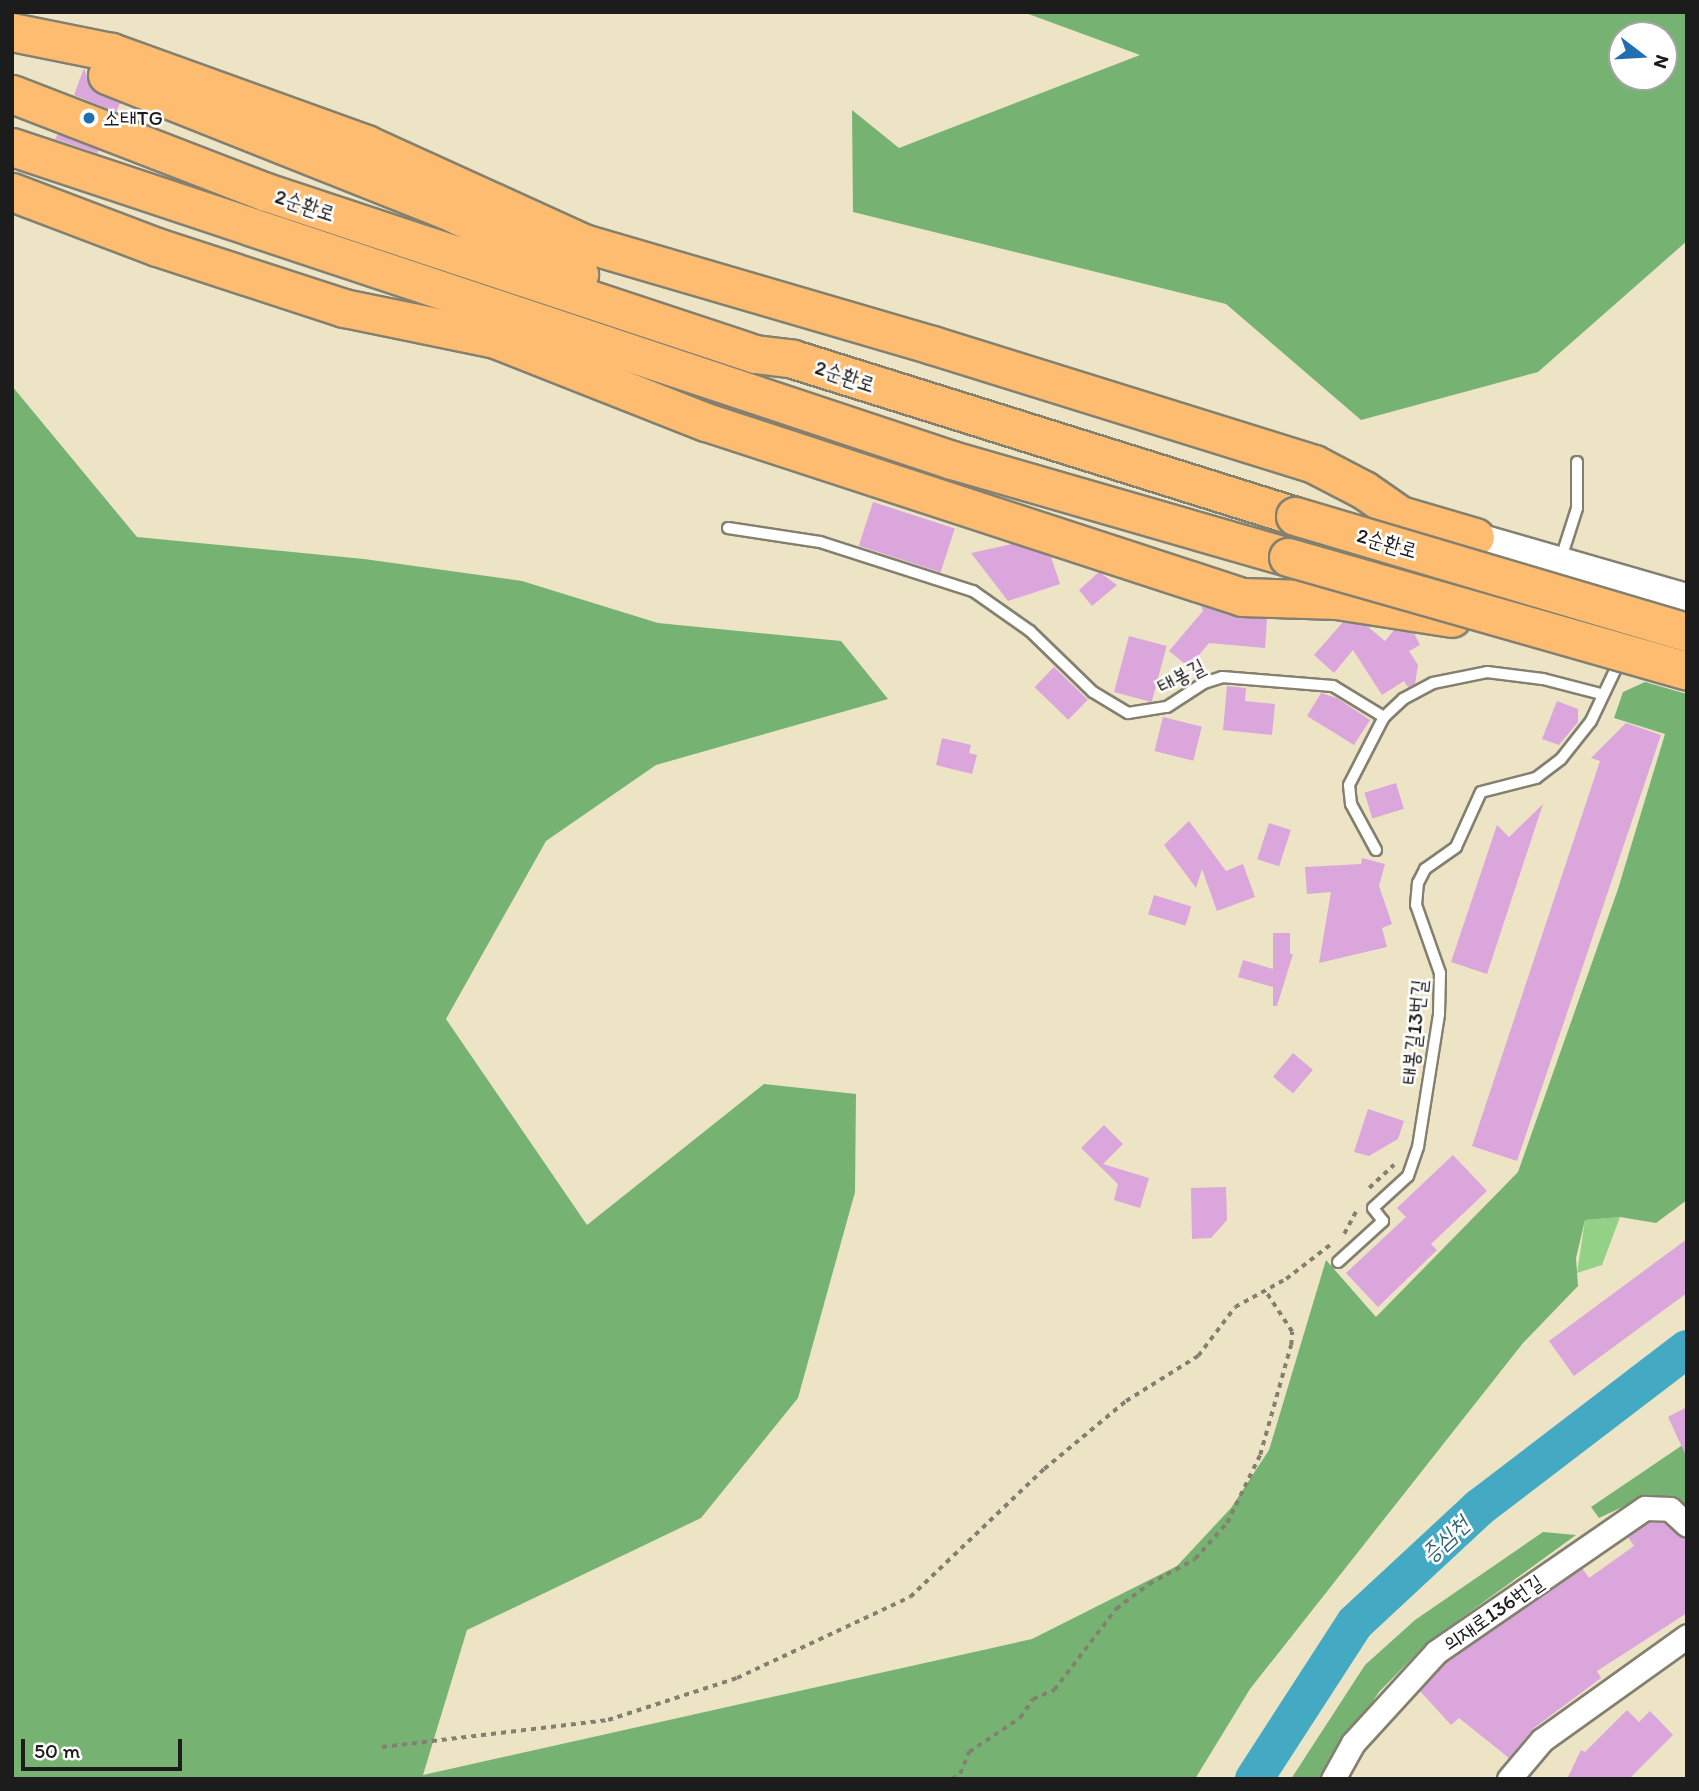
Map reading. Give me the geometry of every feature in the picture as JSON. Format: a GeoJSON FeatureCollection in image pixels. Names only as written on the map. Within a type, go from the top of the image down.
{"type":"FeatureCollection","features":[{"type":"Feature","properties":{"kind":"highway"},"geometry":{"type":"LineString","coordinates":[[12,32],[111,52],[366,144],[583,243],[932,345],[1314,464],[1364,490],[1400,515],[1475,537]]}},
{"type":"Feature","properties":{"kind":"highway"},"geometry":{"type":"LineString","coordinates":[[12,41],[310,153],[447,210],[597,282],[763,340],[793,359]]}},
{"type":"Feature","properties":{"kind":"highway","name":"2순환로"},"geometry":{"type":"LineString","coordinates":[[12,94],[266,192],[755,354],[793,359],[1295,516],[1682,605]]}},
{"type":"Feature","properties":{"kind":"highway","name":"2순환로"},"geometry":{"type":"LineString","coordinates":[[12,148],[952,460],[1687,671]]}},
{"type":"Feature","properties":{"kind":"highway"},"geometry":{"type":"LineString","coordinates":[[12,192],[157,247],[344,308],[495,339],[706,422],[1242,597],[1337,600],[1452,618]]}},
{"type":"Feature","properties":{"kind":"street"},"geometry":{"type":"LineString","coordinates":[[1475,537],[1682,605]]}},
{"type":"Feature","properties":{"kind":"street"},"geometry":{"type":"LineString","coordinates":[[1452,618],[1626,654],[1687,687]]}},
{"type":"Feature","properties":{"kind":"street","name":"의재로136번길"},"geometry":{"type":"LineString","coordinates":[[1333,1779],[1353,1743],[1436,1652],[1645,1508],[1670,1509],[1687,1525]]}},
{"type":"Feature","properties":{"kind":"street"},"geometry":{"type":"LineString","coordinates":[[1509,1779],[1542,1740],[1687,1636]]}},
{"type":"Feature","properties":{"kind":"lane"},"geometry":{"type":"LineString","coordinates":[[1563,552],[1577,508],[1577,461]]}},
{"type":"Feature","properties":{"kind":"lane","name":"태봉길"},"geometry":{"type":"LineString","coordinates":[[727,528],[820,542],[973,591],[1030,631],[1093,691],[1128,713],[1167,707],[1204,683],[1222,677],[1333,685],[1384,717]]}},
{"type":"Feature","properties":{"kind":"lane"},"geometry":{"type":"LineString","coordinates":[[1528,542],[1563,552],[1682,605],[1646,635]]}},
{"type":"Feature","properties":{"kind":"lane"},"geometry":{"type":"LineString","coordinates":[[1376,849],[1351,804],[1349,785],[1384,717],[1403,699],[1433,683],[1487,672],[1543,679],[1601,694],[1626,654]]}},
{"type":"Feature","properties":{"kind":"lane","name":"태봉길13번길"},"geometry":{"type":"LineString","coordinates":[[1339,1262],[1383,1221],[1373,1208],[1408,1176],[1418,1147],[1439,1014],[1440,973],[1416,905],[1418,883],[1425,869],[1457,847],[1481,792],[1536,778],[1561,759],[1591,721],[1601,694]]}},
{"type":"Feature","properties":{"kind":"path"},"geometry":{"type":"LineString","coordinates":[[1368,1191],[1374,1180],[1418,1147]]}},
{"type":"Feature","properties":{"kind":"path"},"geometry":{"type":"LineString","coordinates":[[383,1747],[608,1720],[737,1678],[910,1597],[1044,1469],[1126,1401],[1198,1356],[1235,1307],[1265,1291],[1344,1234],[1362,1202]]}},
{"type":"Feature","properties":{"kind":"path"},"geometry":{"type":"LineString","coordinates":[[952,1779],[960,1774],[969,1752],[1020,1718],[1033,1699],[1054,1690],[1116,1609],[1156,1580],[1195,1559],[1227,1523],[1260,1454],[1292,1345],[1292,1332],[1265,1291]]}},
{"type":"Feature","properties":{"kind":"green space"},"geometry":{"type":"Polygon","coordinates":[[[1023,12],[1687,12],[1687,241],[1538,372],[1361,420],[1226,304],[853,212],[852,110],[899,148],[1140,55],[1023,12]]]}},
{"type":"Feature","properties":{"kind":"green space"},"geometry":{"type":"Polygon","coordinates":[[[12,386],[137,537],[364,559],[522,581],[658,623],[841,641],[888,699],[656,765],[546,841],[446,1019],[587,1225],[764,1084],[856,1094],[855,1192],[798,1398],[701,1518],[467,1630],[423,1775],[1032,1639],[1177,1566],[1231,1508],[1269,1450],[1326,1260],[1376,1317],[1518,1172],[1618,889],[1665,734],[1614,718],[1623,692],[1645,682],[1687,694],[1687,1200],[1656,1223],[1620,1217],[1585,1220],[1576,1258],[1578,1286],[1523,1343],[1250,1689],[1195,1779],[12,1779],[12,386]]]}},
{"type":"Feature","properties":{"kind":"green space"},"geometry":{"type":"Polygon","coordinates":[[[1620,1217],[1602,1265],[1577,1273],[1585,1220],[1620,1217]]]}},
{"type":"Feature","properties":{"kind":"green space"},"geometry":{"type":"Polygon","coordinates":[[[1687,1442],[1687,1508],[1666,1497],[1646,1496],[1599,1518],[1591,1507],[1687,1442]]]}},
{"type":"Feature","properties":{"kind":"green space"},"geometry":{"type":"Polygon","coordinates":[[[1543,1532],[1576,1535],[1427,1643],[1379,1692],[1321,1779],[1291,1779],[1365,1665],[1415,1620],[1543,1532]]]}},
{"type":"Feature","properties":{"kind":"building"},"geometry":{"type":"Polygon","coordinates":[[[84,68],[91,88],[120,103],[116,112],[74,95],[84,68]]]}},
{"type":"Feature","properties":{"kind":"building"},"geometry":{"type":"Polygon","coordinates":[[[58,134],[99,150],[97,153],[55,139],[58,134]]]}},
{"type":"Feature","properties":{"kind":"building"},"geometry":{"type":"Polygon","coordinates":[[[873,502],[955,529],[941,572],[859,546],[873,502]]]}},
{"type":"Feature","properties":{"kind":"building"},"geometry":{"type":"Polygon","coordinates":[[[1012,544],[1051,557],[1060,584],[1008,601],[971,553],[1012,544]]]}},
{"type":"Feature","properties":{"kind":"building"},"geometry":{"type":"Polygon","coordinates":[[[1099,572],[1117,585],[1092,606],[1079,590],[1099,572]]]}},
{"type":"Feature","properties":{"kind":"building"},"geometry":{"type":"Polygon","coordinates":[[[1201,606],[1236,617],[1267,619],[1265,648],[1209,643],[1189,667],[1169,651],[1203,611],[1201,606]]]}},
{"type":"Feature","properties":{"kind":"building"},"geometry":{"type":"Polygon","coordinates":[[[1343,622],[1367,626],[1385,641],[1394,630],[1414,633],[1420,645],[1409,651],[1418,665],[1415,684],[1408,687],[1404,681],[1382,695],[1353,650],[1334,673],[1314,655],[1343,622]]]}},
{"type":"Feature","properties":{"kind":"building"},"geometry":{"type":"Polygon","coordinates":[[[1129,636],[1167,646],[1152,702],[1114,692],[1129,636]]]}},
{"type":"Feature","properties":{"kind":"building"},"geometry":{"type":"Polygon","coordinates":[[[1054,667],[1088,700],[1068,720],[1035,687],[1054,667]]]}},
{"type":"Feature","properties":{"kind":"building"},"geometry":{"type":"Polygon","coordinates":[[[1227,686],[1246,688],[1245,701],[1275,704],[1272,735],[1223,730],[1227,686]]]}},
{"type":"Feature","properties":{"kind":"building"},"geometry":{"type":"Polygon","coordinates":[[[1321,693],[1337,698],[1370,720],[1354,745],[1307,716],[1321,693]]]}},
{"type":"Feature","properties":{"kind":"building"},"geometry":{"type":"Polygon","coordinates":[[[1557,701],[1578,709],[1578,722],[1559,745],[1542,739],[1557,701]]]}},
{"type":"Feature","properties":{"kind":"building"},"geometry":{"type":"Polygon","coordinates":[[[1163,717],[1202,727],[1193,761],[1155,751],[1163,717]]]}},
{"type":"Feature","properties":{"kind":"building"},"geometry":{"type":"Polygon","coordinates":[[[1626,723],[1661,735],[1517,1161],[1472,1146],[1600,761],[1591,758],[1626,723]]]}},
{"type":"Feature","properties":{"kind":"building"},"geometry":{"type":"Polygon","coordinates":[[[942,738],[971,745],[969,753],[977,755],[972,774],[936,765],[942,738]]]}},
{"type":"Feature","properties":{"kind":"building"},"geometry":{"type":"Polygon","coordinates":[[[1396,783],[1404,809],[1372,818],[1364,793],[1396,783]]]}},
{"type":"Feature","properties":{"kind":"building"},"geometry":{"type":"Polygon","coordinates":[[[1543,804],[1487,974],[1451,962],[1497,825],[1509,837],[1543,804]]]}},
{"type":"Feature","properties":{"kind":"building"},"geometry":{"type":"Polygon","coordinates":[[[1189,821],[1226,871],[1243,864],[1255,897],[1217,911],[1202,869],[1196,888],[1164,845],[1189,821]]]}},
{"type":"Feature","properties":{"kind":"building"},"geometry":{"type":"Polygon","coordinates":[[[1269,823],[1291,830],[1279,866],[1257,859],[1269,823]]]}},
{"type":"Feature","properties":{"kind":"building"},"geometry":{"type":"Polygon","coordinates":[[[1362,858],[1385,864],[1379,886],[1392,924],[1382,928],[1387,947],[1319,963],[1331,892],[1307,894],[1305,867],[1361,864],[1362,858]]]}},
{"type":"Feature","properties":{"kind":"building"},"geometry":{"type":"Polygon","coordinates":[[[1154,895],[1191,906],[1185,926],[1148,914],[1154,895]]]}},
{"type":"Feature","properties":{"kind":"building"},"geometry":{"type":"Polygon","coordinates":[[[1273,933],[1290,933],[1290,954],[1293,954],[1277,1006],[1273,1006],[1273,987],[1238,977],[1243,960],[1273,969],[1273,933]]]}},
{"type":"Feature","properties":{"kind":"building"},"geometry":{"type":"Polygon","coordinates":[[[1293,1053],[1313,1070],[1293,1093],[1273,1077],[1293,1053]]]}},
{"type":"Feature","properties":{"kind":"building"},"geometry":{"type":"Polygon","coordinates":[[[1368,1109],[1404,1121],[1398,1139],[1369,1156],[1354,1152],[1368,1109]]]}},
{"type":"Feature","properties":{"kind":"building"},"geometry":{"type":"Polygon","coordinates":[[[1104,1125],[1123,1144],[1103,1164],[1149,1178],[1140,1208],[1114,1200],[1118,1184],[1081,1148],[1104,1125]]]}},
{"type":"Feature","properties":{"kind":"building"},"geometry":{"type":"Polygon","coordinates":[[[1453,1155],[1487,1191],[1431,1244],[1437,1250],[1378,1307],[1346,1273],[1406,1217],[1397,1208],[1453,1155]]]}},
{"type":"Feature","properties":{"kind":"building"},"geometry":{"type":"Polygon","coordinates":[[[1226,1187],[1227,1220],[1211,1238],[1192,1239],[1191,1188],[1226,1187]]]}},
{"type":"Feature","properties":{"kind":"building"},"geometry":{"type":"Polygon","coordinates":[[[1687,1239],[1687,1293],[1574,1376],[1549,1341],[1687,1239]]]}},
{"type":"Feature","properties":{"kind":"building"},"geometry":{"type":"Polygon","coordinates":[[[1687,1407],[1687,1458],[1668,1417],[1687,1407]]]}},
{"type":"Feature","properties":{"kind":"building"},"geometry":{"type":"Polygon","coordinates":[[[1649,1522],[1664,1523],[1687,1541],[1687,1613],[1597,1671],[1601,1678],[1534,1728],[1509,1758],[1459,1718],[1451,1725],[1420,1691],[1445,1663],[1582,1568],[1589,1578],[1634,1546],[1628,1537],[1649,1522]]]}},
{"type":"Feature","properties":{"kind":"building"},"geometry":{"type":"Polygon","coordinates":[[[1627,1710],[1639,1722],[1650,1711],[1673,1735],[1629,1779],[1567,1779],[1581,1750],[1585,1752],[1627,1710]]]}},
{"type":"Feature","properties":{"kind":"waterway","name":"증심천"},"geometry":{"type":"LineString","coordinates":[[1254,1779],[1355,1623],[1480,1507],[1687,1349]]}},
{"type":"Feature","properties":{"kind":"place","name":"소태TG"},"geometry":{"type":"Point","coordinates":[89,118]}}]}
